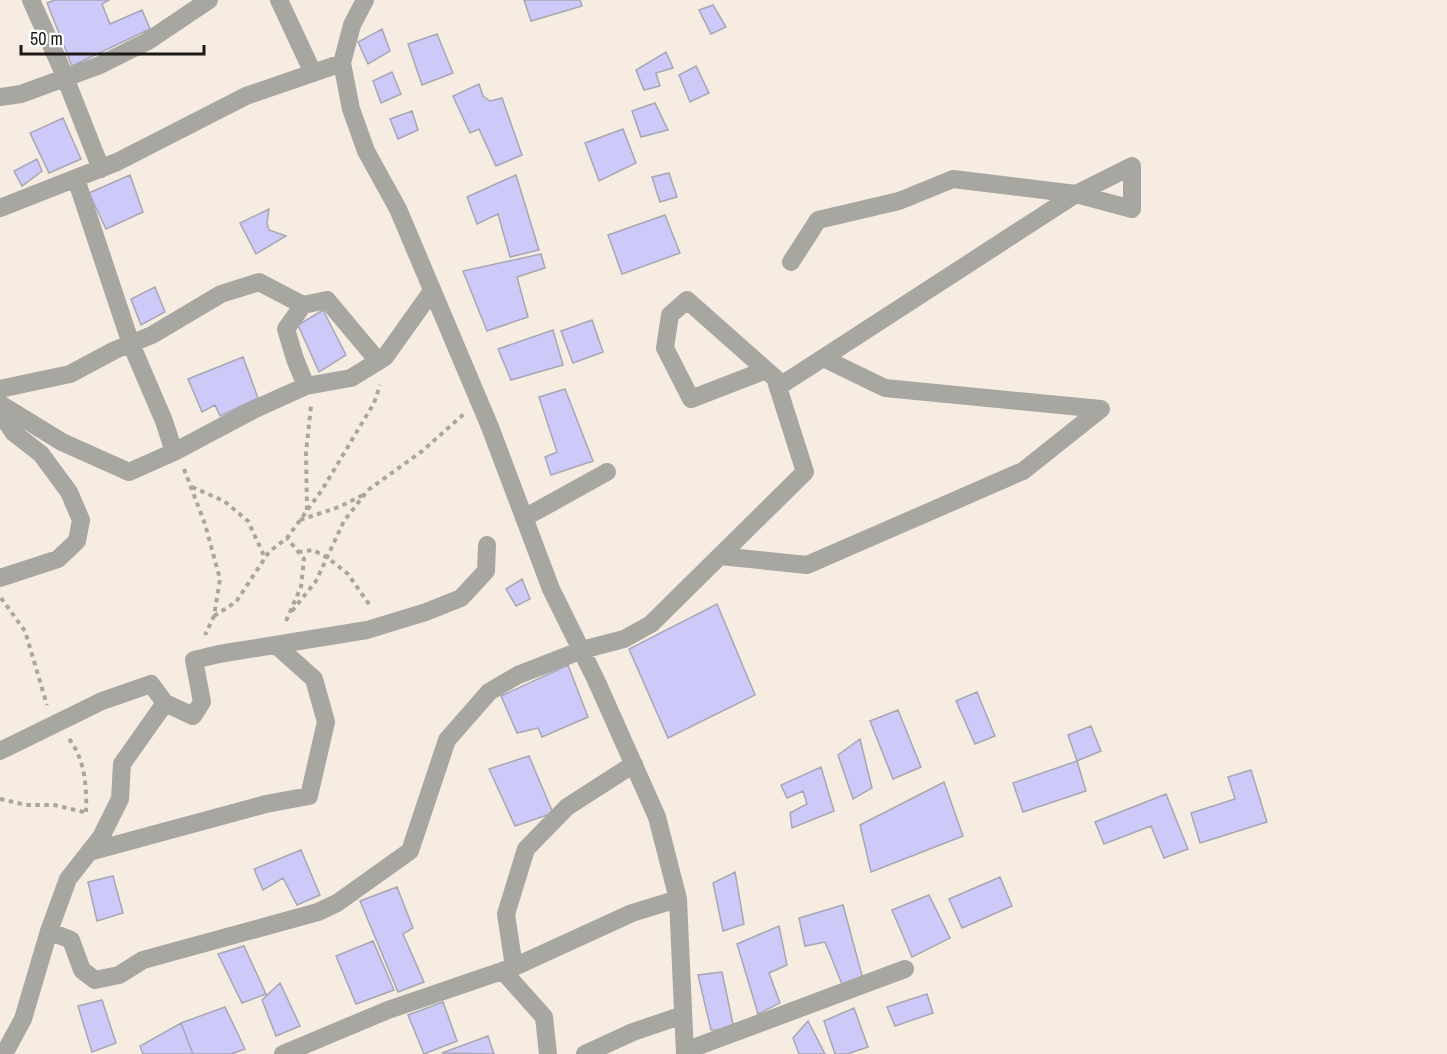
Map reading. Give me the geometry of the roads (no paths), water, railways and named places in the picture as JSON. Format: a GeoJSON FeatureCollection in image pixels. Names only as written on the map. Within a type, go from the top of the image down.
{"type":"FeatureCollection","features":[{"type":"Feature","properties":{"kind":"street"},"geometry":{"type":"LineString","coordinates":[[32,0],[101,169]]}},
{"type":"Feature","properties":{"kind":"street"},"geometry":{"type":"LineString","coordinates":[[0,97],[21,94],[100,65],[148,41],[209,0]]}},
{"type":"Feature","properties":{"kind":"street"},"geometry":{"type":"LineString","coordinates":[[279,0],[313,73]]}},
{"type":"Feature","properties":{"kind":"street"},"geometry":{"type":"LineString","coordinates":[[364,0],[352,25],[342,63],[351,109],[366,151],[398,209],[479,401],[551,589],[582,650],[657,817],[678,899],[685,1053],[905,969]]}},
{"type":"Feature","properties":{"kind":"street"},"geometry":{"type":"LineString","coordinates":[[0,208],[101,169],[246,96],[342,63]]}},
{"type":"Feature","properties":{"kind":"street"},"geometry":{"type":"LineString","coordinates":[[76,179],[131,344],[164,421],[174,452]]}},
{"type":"Feature","properties":{"kind":"street"},"geometry":{"type":"LineString","coordinates":[[778,387],[1076,194],[952,179],[899,201],[818,220],[791,262]]}},
{"type":"Feature","properties":{"kind":"street"},"geometry":{"type":"LineString","coordinates":[[0,389],[70,374],[152,335],[221,294],[259,282],[303,305],[327,300],[378,361]]}},
{"type":"Feature","properties":{"kind":"street"},"geometry":{"type":"LineString","coordinates":[[0,404],[62,442],[129,472],[174,452],[255,409],[310,386],[351,378],[385,357],[432,291]]}},
{"type":"Feature","properties":{"kind":"street"},"geometry":{"type":"LineString","coordinates":[[49,931],[71,940],[82,970],[95,980],[119,975],[143,960],[161,954],[318,912],[337,903],[410,851],[447,740],[489,692],[518,675],[582,650],[624,639],[651,624],[805,472],[775,378],[766,370],[687,300],[670,315],[666,348],[691,399],[766,370]]}},
{"type":"Feature","properties":{"kind":"street"},"geometry":{"type":"LineString","coordinates":[[303,305],[286,330],[295,360],[310,386]]}},
{"type":"Feature","properties":{"kind":"street"},"geometry":{"type":"LineString","coordinates":[[720,556],[807,565],[1023,471],[1101,409],[885,388],[823,358]]}},
{"type":"Feature","properties":{"kind":"street"},"geometry":{"type":"LineString","coordinates":[[0,413],[14,433],[41,454],[69,492],[81,520],[76,541],[58,559],[0,578]]}},
{"type":"Feature","properties":{"kind":"street"},"geometry":{"type":"LineString","coordinates":[[524,518],[608,472]]}},
{"type":"Feature","properties":{"kind":"street"},"geometry":{"type":"LineString","coordinates":[[0,751],[102,701],[151,684],[165,703],[194,716],[202,702],[194,660],[380,626],[461,598],[486,571],[487,544]]}},
{"type":"Feature","properties":{"kind":"street"},"geometry":{"type":"LineString","coordinates":[[89,852],[266,804],[309,795],[326,722],[314,679],[270,646]]}},
{"type":"Feature","properties":{"kind":"street"},"geometry":{"type":"LineString","coordinates":[[10,1049],[23,1019],[49,931],[68,879],[100,837],[120,799],[122,764],[165,703]]}},
{"type":"Feature","properties":{"kind":"street"},"geometry":{"type":"LineString","coordinates":[[548,1054],[544,1017],[508,969],[506,914],[525,849],[567,807],[634,764]]}},
{"type":"Feature","properties":{"kind":"street"},"geometry":{"type":"LineString","coordinates":[[283,1054],[388,1010],[508,969],[632,914],[678,899]]}},
{"type":"Feature","properties":{"kind":"street"},"geometry":{"type":"LineString","coordinates":[[585,1054],[633,1032],[683,1015]]}}]}
